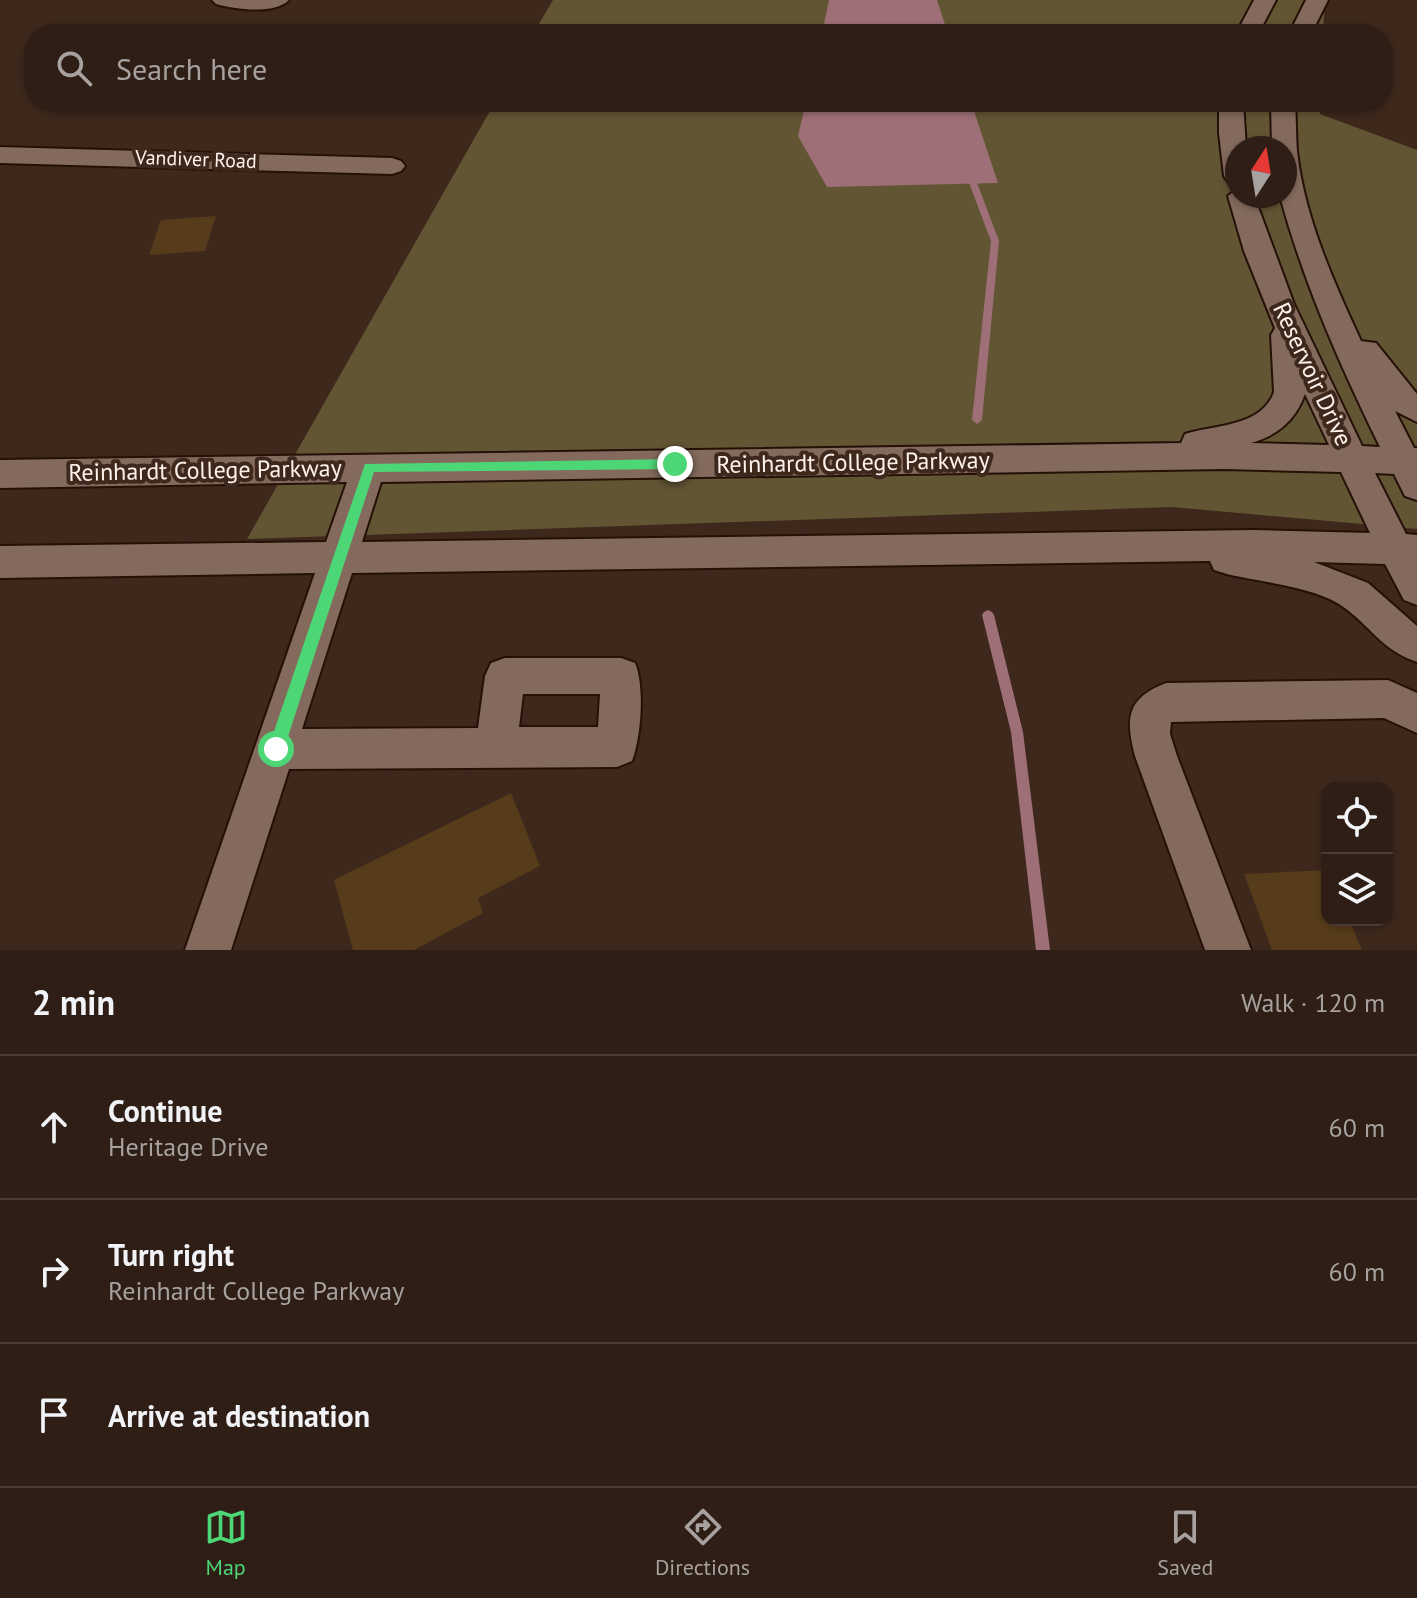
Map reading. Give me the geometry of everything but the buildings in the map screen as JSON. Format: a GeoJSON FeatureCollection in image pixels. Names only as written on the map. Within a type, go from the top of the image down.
{"type":"FeatureCollection","features":[{"type":"Feature","properties":{"kind":"street"},"geometry":{"type":"LineString","coordinates":[[223,0],[242,3],[278,0]]}},
{"type":"Feature","properties":{"kind":"street"},"geometry":{"type":"LineString","coordinates":[[1252,24],[1265,0]]}},
{"type":"Feature","properties":{"kind":"street"},"geometry":{"type":"LineString","coordinates":[[1305,24],[1317,0]]}},
{"type":"Feature","properties":{"kind":"street"},"geometry":{"type":"LineString","coordinates":[[1231,112],[1231,136]]}},
{"type":"Feature","properties":{"kind":"street","name":"Reservoir Drive"},"geometry":{"type":"LineString","coordinates":[[1283,112],[1284,136]]}},
{"type":"Feature","properties":{"kind":"street","name":"Vandiver Road"},"geometry":{"type":"LineString","coordinates":[[0,155],[392,166]]}},
{"type":"Feature","properties":{"kind":"street","name":"Reservoir Drive"},"geometry":{"type":"LineString","coordinates":[[1297,203],[1304,234],[1334,309],[1412,469]]}},
{"type":"Feature","properties":{"kind":"street","name":"Reservoir Drive"},"geometry":{"type":"LineString","coordinates":[[1245,208],[1284,314],[1351,457],[1406,549],[1417,589]]}},
{"type":"Feature","properties":{"kind":"street"},"geometry":{"type":"LineString","coordinates":[[1334,309],[1406,403],[1417,410]]}},
{"type":"Feature","properties":{"kind":"street"},"geometry":{"type":"LineString","coordinates":[[1102,459],[1231,437],[1271,423],[1290,396],[1284,314]]}},
{"type":"Feature","properties":{"kind":"street","name":"Reinhardt College Parkway"},"geometry":{"type":"LineString","coordinates":[[0,474],[1351,457],[1412,469]]}},
{"type":"Feature","properties":{"kind":"street"},"geometry":{"type":"LineString","coordinates":[[208,950],[369,467]]}},
{"type":"Feature","properties":{"kind":"street"},"geometry":{"type":"LineString","coordinates":[[1168,546],[1324,580],[1355,594],[1408,642],[1417,645]]}},
{"type":"Feature","properties":{"kind":"street"},"geometry":{"type":"LineString","coordinates":[[0,562],[1168,546],[1406,549]]}},
{"type":"Feature","properties":{"kind":"street"},"geometry":{"type":"LineString","coordinates":[[1228,950],[1156,756],[1150,734],[1151,713],[1166,702],[1388,699],[1417,714]]}},
{"type":"Feature","properties":{"kind":"street"},"geometry":{"type":"LineString","coordinates":[[276,749],[496,747]]}},
{"type":"Feature","properties":{"kind":"shaded area"},"geometry":{"type":"Polygon","coordinates":[[[553,0],[1325,0],[1324,24],[539,24],[553,0]]]}},
{"type":"Feature","properties":{"kind":"shaded area"},"geometry":{"type":"Polygon","coordinates":[[[829,0],[937,0],[945,24],[824,24],[829,0]]]}},
{"type":"Feature","properties":{"kind":"shaded area"},"geometry":{"type":"Polygon","coordinates":[[[489,112],[1320,112],[1417,150],[1417,529],[1172,507],[247,539],[489,112]]]}},
{"type":"Feature","properties":{"kind":"shaded area"},"geometry":{"type":"Polygon","coordinates":[[[804,112],[974,112],[998,183],[827,187],[798,136],[804,112]]]}},
{"type":"Feature","properties":{"kind":"waterway"},"geometry":{"type":"LineString","coordinates":[[969,172],[995,241],[977,420]]}},
{"type":"Feature","properties":{"kind":"waterway"},"geometry":{"type":"LineString","coordinates":[[988,615],[1017,732],[1043,950]]}},
{"type":"Feature","properties":{"kind":"route"},"geometry":{"type":"LineString","coordinates":[[276,749],[369,467],[675,464]]}}]}
